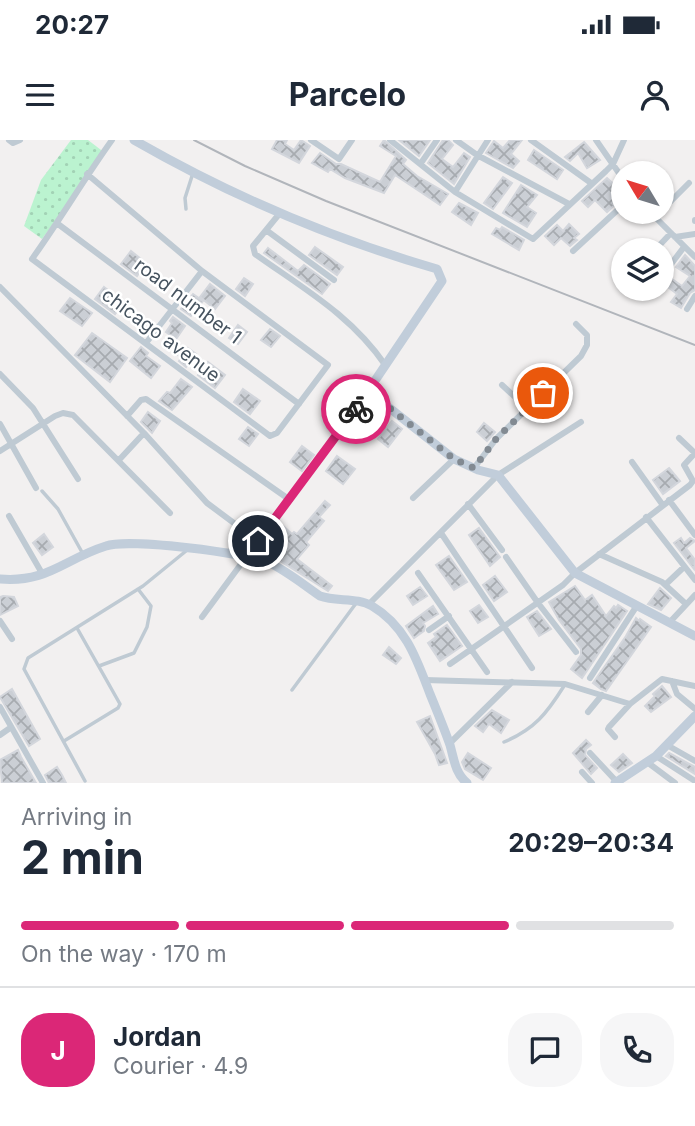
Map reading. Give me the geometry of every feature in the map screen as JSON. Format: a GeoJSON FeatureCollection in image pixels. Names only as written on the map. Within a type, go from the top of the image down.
{"type":"FeatureCollection","features":[{"type":"Feature","properties":{"kind":"street"},"geometry":{"type":"LineString","coordinates":[[9,140],[13,144],[20,140]]}},
{"type":"Feature","properties":{"kind":"street"},"geometry":{"type":"LineString","coordinates":[[58,224],[87,174],[112,140]]}},
{"type":"Feature","properties":{"kind":"street"},"geometry":{"type":"LineString","coordinates":[[134,140],[193,173],[281,213],[403,260],[437,269],[442,281],[386,366],[202,617]]}},
{"type":"Feature","properties":{"kind":"street"},"geometry":{"type":"LineString","coordinates":[[312,140],[339,159],[352,140]]}},
{"type":"Feature","properties":{"kind":"street"},"geometry":{"type":"LineString","coordinates":[[390,140],[455,192],[533,239],[611,165]]}},
{"type":"Feature","properties":{"kind":"street"},"geometry":{"type":"LineString","coordinates":[[421,163],[437,140]]}},
{"type":"Feature","properties":{"kind":"street"},"geometry":{"type":"LineString","coordinates":[[456,140],[477,155],[569,204]]}},
{"type":"Feature","properties":{"kind":"street"},"geometry":{"type":"LineString","coordinates":[[455,192],[488,140]]}},
{"type":"Feature","properties":{"kind":"street"},"geometry":{"type":"LineString","coordinates":[[531,140],[592,183]]}},
{"type":"Feature","properties":{"kind":"street"},"geometry":{"type":"LineString","coordinates":[[596,140],[611,162]]}},
{"type":"Feature","properties":{"kind":"street"},"geometry":{"type":"LineString","coordinates":[[614,161],[624,140]]}},
{"type":"Feature","properties":{"kind":"street"},"geometry":{"type":"LineString","coordinates":[[87,174],[202,271],[328,365],[299,404]]}},
{"type":"Feature","properties":{"kind":"street"},"geometry":{"type":"LineString","coordinates":[[674,197],[689,183]]}},
{"type":"Feature","properties":{"kind":"street"},"geometry":{"type":"LineString","coordinates":[[281,213],[253,246],[255,254],[340,313],[366,339],[386,366]]}},
{"type":"Feature","properties":{"kind":"street"},"geometry":{"type":"LineString","coordinates":[[573,251],[611,216]]}},
{"type":"Feature","properties":{"kind":"street","name":"chicago avenue"},"geometry":{"type":"LineString","coordinates":[[58,224],[32,259],[270,436],[277,433],[299,404]]}},
{"type":"Feature","properties":{"kind":"street","name":"road number 1"},"geometry":{"type":"LineString","coordinates":[[58,224],[299,404]]}},
{"type":"Feature","properties":{"kind":"street"},"geometry":{"type":"LineString","coordinates":[[664,224],[695,257]]}},
{"type":"Feature","properties":{"kind":"street"},"geometry":{"type":"LineString","coordinates":[[266,230],[334,280]]}},
{"type":"Feature","properties":{"kind":"street"},"geometry":{"type":"LineString","coordinates":[[669,238],[673,235],[695,234]]}},
{"type":"Feature","properties":{"kind":"street"},"geometry":{"type":"LineString","coordinates":[[674,260],[684,247]]}},
{"type":"Feature","properties":{"kind":"street"},"geometry":{"type":"LineString","coordinates":[[146,343],[202,271]]}},
{"type":"Feature","properties":{"kind":"street"},"geometry":{"type":"LineString","coordinates":[[0,287],[144,433],[207,503],[258,541]]}},
{"type":"Feature","properties":{"kind":"street"},"geometry":{"type":"LineString","coordinates":[[687,309],[695,296]]}},
{"type":"Feature","properties":{"kind":"street"},"geometry":{"type":"LineString","coordinates":[[474,468],[496,439],[581,356],[587,345],[587,335],[576,324]]}},
{"type":"Feature","properties":{"kind":"street"},"geometry":{"type":"LineString","coordinates":[[0,374],[28,402],[44,423],[78,478]]}},
{"type":"Feature","properties":{"kind":"street"},"geometry":{"type":"LineString","coordinates":[[502,385],[527,408]]}},
{"type":"Feature","properties":{"kind":"street"},"geometry":{"type":"LineString","coordinates":[[368,391],[454,459],[498,475],[575,573],[695,636]]}},
{"type":"Feature","properties":{"kind":"street"},"geometry":{"type":"LineString","coordinates":[[127,416],[141,400],[146,399],[290,500]]}},
{"type":"Feature","properties":{"kind":"street"},"geometry":{"type":"LineString","coordinates":[[0,451],[63,413],[73,415],[170,513]]}},
{"type":"Feature","properties":{"kind":"street"},"geometry":{"type":"LineString","coordinates":[[369,604],[498,475],[581,422]]}},
{"type":"Feature","properties":{"kind":"street"},"geometry":{"type":"LineString","coordinates":[[0,424],[39,489]]}},
{"type":"Feature","properties":{"kind":"street"},"geometry":{"type":"LineString","coordinates":[[119,460],[144,433]]}},
{"type":"Feature","properties":{"kind":"street"},"geometry":{"type":"LineString","coordinates":[[450,664],[563,586],[575,573],[693,481],[684,465],[695,453],[679,438]]}},
{"type":"Feature","properties":{"kind":"street"},"geometry":{"type":"LineString","coordinates":[[413,498],[454,459]]}},
{"type":"Feature","properties":{"kind":"street"},"geometry":{"type":"LineString","coordinates":[[632,462],[662,504]]}},
{"type":"Feature","properties":{"kind":"street"},"geometry":{"type":"LineString","coordinates":[[669,499],[695,535]]}},
{"type":"Feature","properties":{"kind":"street"},"geometry":{"type":"LineString","coordinates":[[468,504],[502,550]]}},
{"type":"Feature","properties":{"kind":"street"},"geometry":{"type":"LineString","coordinates":[[9,516],[44,575]]}},
{"type":"Feature","properties":{"kind":"street"},"geometry":{"type":"LineString","coordinates":[[646,517],[695,580]]}},
{"type":"Feature","properties":{"kind":"street"},"geometry":{"type":"LineString","coordinates":[[441,533],[532,667]]}},
{"type":"Feature","properties":{"kind":"street"},"geometry":{"type":"LineString","coordinates":[[0,579],[18,580],[44,575],[84,555],[125,542],[246,556],[273,565],[320,596],[369,604],[392,621],[415,654],[457,770],[467,783]]}},
{"type":"Feature","properties":{"kind":"street"},"geometry":{"type":"LineString","coordinates":[[599,554],[665,585],[686,604]]}},
{"type":"Feature","properties":{"kind":"street"},"geometry":{"type":"LineString","coordinates":[[506,557],[576,652]]}},
{"type":"Feature","properties":{"kind":"street"},"geometry":{"type":"LineString","coordinates":[[665,585],[684,566]]}},
{"type":"Feature","properties":{"kind":"street"},"geometry":{"type":"LineString","coordinates":[[418,573],[486,673]]}},
{"type":"Feature","properties":{"kind":"street"},"geometry":{"type":"LineString","coordinates":[[669,623],[695,595]]}},
{"type":"Feature","properties":{"kind":"street"},"geometry":{"type":"LineString","coordinates":[[590,678],[636,607]]}},
{"type":"Feature","properties":{"kind":"street"},"geometry":{"type":"LineString","coordinates":[[429,630],[449,616]]}},
{"type":"Feature","properties":{"kind":"street"},"geometry":{"type":"LineString","coordinates":[[0,621],[12,639]]}},
{"type":"Feature","properties":{"kind":"street"},"geometry":{"type":"LineString","coordinates":[[615,737],[608,727],[630,704],[663,678],[695,685]]}},
{"type":"Feature","properties":{"kind":"street"},"geometry":{"type":"LineString","coordinates":[[425,680],[565,684],[630,704]]}},
{"type":"Feature","properties":{"kind":"street"},"geometry":{"type":"LineString","coordinates":[[672,681],[677,694],[695,709]]}},
{"type":"Feature","properties":{"kind":"street"},"geometry":{"type":"LineString","coordinates":[[449,744],[512,682]]}},
{"type":"Feature","properties":{"kind":"street"},"geometry":{"type":"LineString","coordinates":[[588,712],[602,695]]}},
{"type":"Feature","properties":{"kind":"street"},"geometry":{"type":"LineString","coordinates":[[0,707],[43,783]]}},
{"type":"Feature","properties":{"kind":"street"},"geometry":{"type":"LineString","coordinates":[[590,753],[616,782],[656,756],[695,716]]}},
{"type":"Feature","properties":{"kind":"street"},"geometry":{"type":"LineString","coordinates":[[0,734],[10,728]]}},
{"type":"Feature","properties":{"kind":"street"},"geometry":{"type":"LineString","coordinates":[[667,745],[695,761]]}},
{"type":"Feature","properties":{"kind":"street"},"geometry":{"type":"LineString","coordinates":[[656,756],[695,781]]}},
{"type":"Feature","properties":{"kind":"street"},"geometry":{"type":"LineString","coordinates":[[647,762],[675,783]]}},
{"type":"Feature","properties":{"kind":"street"},"geometry":{"type":"LineString","coordinates":[[582,772],[592,783]]}},
{"type":"Feature","properties":{"kind":"lane"},"geometry":{"type":"LineString","coordinates":[[186,209],[185,198],[193,173]]}},
{"type":"Feature","properties":{"kind":"lane"},"geometry":{"type":"LineString","coordinates":[[39,489],[58,509],[84,555]]}},
{"type":"Feature","properties":{"kind":"lane"},"geometry":{"type":"LineString","coordinates":[[85,781],[24,669],[29,658],[138,589],[188,550]]}},
{"type":"Feature","properties":{"kind":"lane"},"geometry":{"type":"LineString","coordinates":[[99,666],[134,653],[147,627],[151,606],[138,589]]}},
{"type":"Feature","properties":{"kind":"lane"},"geometry":{"type":"LineString","coordinates":[[292,690],[357,602]]}},
{"type":"Feature","properties":{"kind":"lane"},"geometry":{"type":"LineString","coordinates":[[63,741],[118,708],[119,700],[76,628]]}},
{"type":"Feature","properties":{"kind":"lane"},"geometry":{"type":"LineString","coordinates":[[504,741],[547,714],[565,684]]}},
{"type":"Feature","properties":{"kind":"green space"},"geometry":{"type":"Polygon","coordinates":[[[71,140],[88,140],[105,153],[42,239],[24,226],[41,180],[71,140]]]}},
{"type":"Feature","properties":{"kind":"building"},"geometry":{"type":"Polygon","coordinates":[[[277,140],[287,140],[285,144],[294,150],[301,140],[310,146],[299,163],[272,149],[277,140]]]}},
{"type":"Feature","properties":{"kind":"building"},"geometry":{"type":"Polygon","coordinates":[[[384,140],[406,160],[403,164],[417,176],[448,194],[440,205],[395,175],[384,193],[345,178],[330,169],[328,172],[312,163],[320,153],[336,164],[380,182],[396,156],[380,146],[384,140]]]}},
{"type":"Feature","properties":{"kind":"building"},"geometry":{"type":"Polygon","coordinates":[[[399,140],[430,140],[419,156],[399,140]]]}},
{"type":"Feature","properties":{"kind":"building"},"geometry":{"type":"Polygon","coordinates":[[[443,140],[448,140],[453,145],[442,159],[453,167],[464,153],[470,157],[454,184],[428,163],[443,140]]]}},
{"type":"Feature","properties":{"kind":"building"},"geometry":{"type":"Polygon","coordinates":[[[510,140],[522,140],[511,154],[519,161],[513,168],[486,153],[494,141],[503,148],[510,140]]]}},
{"type":"Feature","properties":{"kind":"building"},"geometry":{"type":"Polygon","coordinates":[[[584,142],[600,160],[587,168],[578,153],[570,161],[565,157],[584,142]]]}},
{"type":"Feature","properties":{"kind":"building"},"geometry":{"type":"Polygon","coordinates":[[[534,150],[563,170],[557,179],[528,160],[534,150]]]}},
{"type":"Feature","properties":{"kind":"building"},"geometry":{"type":"Polygon","coordinates":[[[503,177],[512,183],[493,209],[484,203],[503,177]]]}},
{"type":"Feature","properties":{"kind":"building"},"geometry":{"type":"Polygon","coordinates":[[[607,178],[611,182],[611,208],[607,212],[595,200],[588,207],[582,201],[607,178]]]}},
{"type":"Feature","properties":{"kind":"building"},"geometry":{"type":"Polygon","coordinates":[[[521,185],[537,195],[527,207],[536,213],[527,227],[503,213],[521,185]]]}},
{"type":"Feature","properties":{"kind":"building"},"geometry":{"type":"Polygon","coordinates":[[[459,203],[478,213],[471,225],[452,212],[459,203]]]}},
{"type":"Feature","properties":{"kind":"building"},"geometry":{"type":"Polygon","coordinates":[[[569,224],[579,234],[570,246],[561,238],[554,245],[545,236],[557,225],[563,231],[569,224]]]}},
{"type":"Feature","properties":{"kind":"building"},"geometry":{"type":"Polygon","coordinates":[[[502,227],[524,240],[519,250],[492,234],[496,228],[500,230],[502,227]]]}},
{"type":"Feature","properties":{"kind":"building"},"geometry":{"type":"Polygon","coordinates":[[[315,247],[343,267],[337,275],[309,255],[315,247]]]}},
{"type":"Feature","properties":{"kind":"building"},"geometry":{"type":"Polygon","coordinates":[[[268,248],[298,271],[304,265],[330,284],[322,294],[264,253],[268,248]]]}},
{"type":"Feature","properties":{"kind":"building"},"geometry":{"type":"Polygon","coordinates":[[[131,251],[146,263],[137,276],[121,264],[131,251]]]}},
{"type":"Feature","properties":{"kind":"building"},"geometry":{"type":"Polygon","coordinates":[[[685,255],[695,266],[695,290],[690,293],[681,308],[671,302],[677,294],[674,292],[674,280],[682,286],[690,276],[676,267],[685,255]]]}},
{"type":"Feature","properties":{"kind":"building"},"geometry":{"type":"Polygon","coordinates":[[[244,278],[253,284],[245,296],[236,289],[244,278]]]}},
{"type":"Feature","properties":{"kind":"building"},"geometry":{"type":"Polygon","coordinates":[[[210,284],[225,296],[215,309],[200,297],[210,284]]]}},
{"type":"Feature","properties":{"kind":"building"},"geometry":{"type":"Polygon","coordinates":[[[104,287],[124,302],[115,314],[95,299],[104,287]]]}},
{"type":"Feature","properties":{"kind":"building"},"geometry":{"type":"Polygon","coordinates":[[[193,294],[203,301],[191,316],[181,309],[193,294]]]}},
{"type":"Feature","properties":{"kind":"building"},"geometry":{"type":"Polygon","coordinates":[[[70,298],[92,313],[82,326],[60,311],[70,298]]]}},
{"type":"Feature","properties":{"kind":"building"},"geometry":{"type":"Polygon","coordinates":[[[173,317],[185,326],[176,339],[166,332],[173,317]]]}},
{"type":"Feature","properties":{"kind":"building"},"geometry":{"type":"Polygon","coordinates":[[[238,325],[247,332],[238,344],[229,338],[238,325]]]}},
{"type":"Feature","properties":{"kind":"building"},"geometry":{"type":"Polygon","coordinates":[[[270,329],[280,336],[271,347],[261,340],[270,329]]]}},
{"type":"Feature","properties":{"kind":"building"},"geometry":{"type":"Polygon","coordinates":[[[92,333],[127,358],[110,382],[75,355],[92,333]]]}},
{"type":"Feature","properties":{"kind":"building"},"geometry":{"type":"Polygon","coordinates":[[[141,347],[148,353],[146,356],[160,366],[151,378],[130,361],[141,347]]]}},
{"type":"Feature","properties":{"kind":"building"},"geometry":{"type":"Polygon","coordinates":[[[188,348],[196,354],[186,367],[179,361],[181,358],[178,355],[182,350],[185,353],[188,348]]]}},
{"type":"Feature","properties":{"kind":"building"},"geometry":{"type":"Polygon","coordinates":[[[208,362],[225,375],[215,388],[198,375],[208,362]]]}},
{"type":"Feature","properties":{"kind":"building"},"geometry":{"type":"Polygon","coordinates":[[[181,379],[192,387],[172,410],[159,401],[167,392],[170,393],[181,379]]]}},
{"type":"Feature","properties":{"kind":"building"},"geometry":{"type":"Polygon","coordinates":[[[243,389],[260,401],[250,414],[234,402],[243,389]]]}},
{"type":"Feature","properties":{"kind":"building"},"geometry":{"type":"Polygon","coordinates":[[[332,407],[343,415],[336,424],[325,416],[332,407]]]}},
{"type":"Feature","properties":{"kind":"building"},"geometry":{"type":"Polygon","coordinates":[[[148,412],[160,421],[152,433],[141,422],[148,412]]]}},
{"type":"Feature","properties":{"kind":"building"},"geometry":{"type":"Polygon","coordinates":[[[392,421],[402,429],[388,447],[378,439],[392,421]]]}},
{"type":"Feature","properties":{"kind":"building"},"geometry":{"type":"Polygon","coordinates":[[[484,423],[495,432],[487,441],[477,432],[484,423]]]}},
{"type":"Feature","properties":{"kind":"building"},"geometry":{"type":"Polygon","coordinates":[[[248,427],[258,434],[249,446],[239,439],[248,427]]]}},
{"type":"Feature","properties":{"kind":"building"},"geometry":{"type":"Polygon","coordinates":[[[302,446],[314,455],[302,471],[290,462],[302,446]]]}},
{"type":"Feature","properties":{"kind":"building"},"geometry":{"type":"Polygon","coordinates":[[[337,456],[355,469],[343,484],[326,471],[337,456]]]}},
{"type":"Feature","properties":{"kind":"building"},"geometry":{"type":"Polygon","coordinates":[[[669,468],[680,481],[663,494],[653,480],[669,468]]]}},
{"type":"Feature","properties":{"kind":"building"},"geometry":{"type":"Polygon","coordinates":[[[325,501],[330,505],[319,517],[324,521],[306,542],[309,545],[297,559],[332,586],[328,591],[280,561],[260,552],[282,525],[292,534],[297,534],[325,501]]]}},
{"type":"Feature","properties":{"kind":"building"},"geometry":{"type":"Polygon","coordinates":[[[479,528],[500,557],[490,566],[469,535],[479,528]]]}},
{"type":"Feature","properties":{"kind":"building"},"geometry":{"type":"Polygon","coordinates":[[[44,534],[53,547],[42,555],[33,543],[44,534]]]}},
{"type":"Feature","properties":{"kind":"building"},"geometry":{"type":"Polygon","coordinates":[[[681,538],[684,543],[690,538],[695,541],[686,548],[695,560],[694,569],[674,543],[681,538]]]}},
{"type":"Feature","properties":{"kind":"building"},"geometry":{"type":"Polygon","coordinates":[[[449,556],[467,582],[454,590],[436,565],[449,556]]]}},
{"type":"Feature","properties":{"kind":"building"},"geometry":{"type":"Polygon","coordinates":[[[495,576],[507,592],[494,601],[483,585],[495,576]]]}},
{"type":"Feature","properties":{"kind":"building"},"geometry":{"type":"Polygon","coordinates":[[[575,586],[585,600],[592,595],[606,616],[618,605],[627,611],[582,678],[571,669],[581,655],[581,649],[549,602],[575,586]]]}},
{"type":"Feature","properties":{"kind":"building"},"geometry":{"type":"Polygon","coordinates":[[[420,587],[427,596],[413,605],[407,596],[420,587]]]}},
{"type":"Feature","properties":{"kind":"building"},"geometry":{"type":"Polygon","coordinates":[[[660,588],[671,598],[661,610],[648,604],[660,588]]]}},
{"type":"Feature","properties":{"kind":"building"},"geometry":{"type":"Polygon","coordinates":[[[0,597],[14,597],[18,606],[0,615],[0,597]]]}},
{"type":"Feature","properties":{"kind":"building"},"geometry":{"type":"Polygon","coordinates":[[[479,605],[488,617],[478,623],[470,611],[479,605]]]}},
{"type":"Feature","properties":{"kind":"building"},"geometry":{"type":"Polygon","coordinates":[[[433,606],[438,614],[423,623],[424,631],[414,638],[406,626],[433,606]]]}},
{"type":"Feature","properties":{"kind":"building"},"geometry":{"type":"Polygon","coordinates":[[[537,611],[551,629],[539,636],[527,617],[537,611]]]}},
{"type":"Feature","properties":{"kind":"building"},"geometry":{"type":"Polygon","coordinates":[[[636,618],[651,627],[606,691],[601,689],[593,683],[636,618]]]}},
{"type":"Feature","properties":{"kind":"building"},"geometry":{"type":"Polygon","coordinates":[[[447,625],[462,646],[440,661],[428,643],[436,637],[434,634],[447,625]]]}},
{"type":"Feature","properties":{"kind":"building"},"geometry":{"type":"Polygon","coordinates":[[[389,647],[401,658],[396,664],[383,655],[389,647]]]}},
{"type":"Feature","properties":{"kind":"building"},"geometry":{"type":"Polygon","coordinates":[[[662,686],[671,697],[651,712],[645,706],[662,686]]]}},
{"type":"Feature","properties":{"kind":"building"},"geometry":{"type":"Polygon","coordinates":[[[12,689],[40,739],[29,746],[0,697],[12,689]]]}},
{"type":"Feature","properties":{"kind":"building"},"geometry":{"type":"Polygon","coordinates":[[[492,710],[509,720],[501,733],[489,724],[483,732],[475,726],[492,710]]]}},
{"type":"Feature","properties":{"kind":"building"},"geometry":{"type":"Polygon","coordinates":[[[430,716],[447,763],[439,765],[417,722],[430,716]]]}},
{"type":"Feature","properties":{"kind":"building"},"geometry":{"type":"Polygon","coordinates":[[[586,740],[591,745],[586,749],[585,755],[597,768],[591,774],[573,753],[586,740]]]}},
{"type":"Feature","properties":{"kind":"building"},"geometry":{"type":"Polygon","coordinates":[[[18,750],[36,783],[2,783],[0,760],[18,750]]]}},
{"type":"Feature","properties":{"kind":"building"},"geometry":{"type":"Polygon","coordinates":[[[468,753],[491,768],[483,780],[465,769],[462,762],[468,753]]]}},
{"type":"Feature","properties":{"kind":"building"},"geometry":{"type":"Polygon","coordinates":[[[669,753],[695,767],[695,774],[666,756],[669,753]]]}},
{"type":"Feature","properties":{"kind":"building"},"geometry":{"type":"Polygon","coordinates":[[[623,754],[632,763],[619,772],[611,765],[623,754]]]}},
{"type":"Feature","properties":{"kind":"building"},"geometry":{"type":"Polygon","coordinates":[[[57,767],[66,783],[49,783],[45,775],[57,767]]]}},
{"type":"Feature","properties":{"kind":"railway"},"geometry":{"type":"LineString","coordinates":[[194,140],[245,166],[326,201],[695,345]]}},
{"type":"Feature","properties":{"kind":"way so far"},"geometry":{"type":"LineString","coordinates":[[356,409],[368,391],[454,459],[474,468],[496,439],[543,393]]}},
{"type":"Feature","properties":{"kind":"route"},"geometry":{"type":"LineString","coordinates":[[258,541],[356,409]]}}]}
